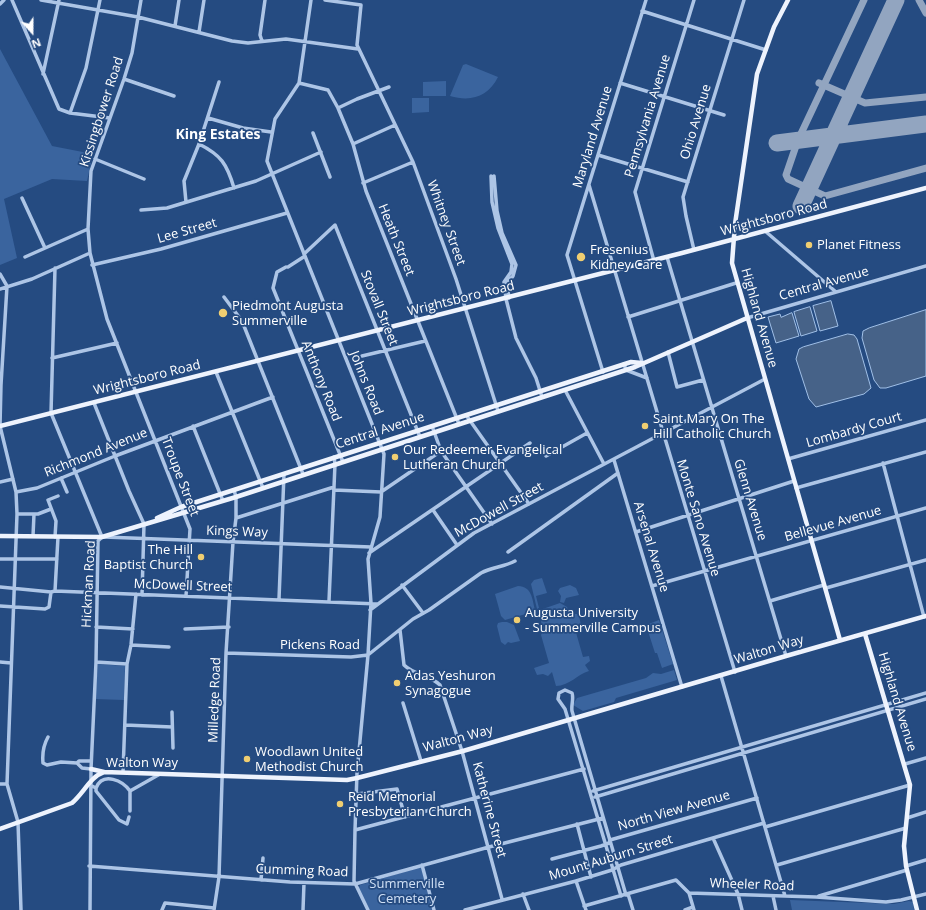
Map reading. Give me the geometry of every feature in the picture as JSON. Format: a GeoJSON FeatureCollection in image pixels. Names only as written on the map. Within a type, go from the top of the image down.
{"type":"FeatureCollection","features":[{"type":"Feature","properties":{"kind":"main road","name":"Highland Avenue"},"geometry":{"type":"LineString","coordinates":[[788,0],[774,27],[757,74],[733,240],[732,264],[840,640]]}},
{"type":"Feature","properties":{"kind":"main road","name":"Wrightsboro Road"},"geometry":{"type":"LineString","coordinates":[[0,426],[654,261],[926,188]]}},
{"type":"Feature","properties":{"kind":"main road","name":"Central Avenue"},"geometry":{"type":"LineString","coordinates":[[0,536],[102,537],[236,497],[626,370],[747,318]]}},
{"type":"Feature","properties":{"kind":"main road","name":"Central Avenue"},"geometry":{"type":"LineString","coordinates":[[144,524],[181,507],[540,390],[633,361],[642,363]]}},
{"type":"Feature","properties":{"kind":"main road","name":"Walton Way"},"geometry":{"type":"LineString","coordinates":[[0,829],[72,803],[92,784],[97,774],[104,772],[347,780],[462,751],[840,640],[925,617]]}},
{"type":"Feature","properties":{"kind":"main road","name":"Highland Avenue"},"geometry":{"type":"LineString","coordinates":[[865,634],[905,764],[910,785],[904,846],[906,868],[917,910]]}},
{"type":"Feature","properties":{"kind":"main road"},"geometry":{"type":"LineString","coordinates":[[91,769],[104,772]]}},
{"type":"Feature","properties":{"kind":"street"},"geometry":{"type":"LineString","coordinates":[[0,4],[4,0]]}},
{"type":"Feature","properties":{"kind":"street"},"geometry":{"type":"LineString","coordinates":[[12,0],[43,75],[59,109],[70,113],[110,118]]}},
{"type":"Feature","properties":{"kind":"street"},"geometry":{"type":"LineString","coordinates":[[41,0],[58,1],[138,17],[232,41],[286,39],[358,49],[356,42],[361,0]]}},
{"type":"Feature","properties":{"kind":"street"},"geometry":{"type":"LineString","coordinates":[[70,113],[86,68],[100,0]]}},
{"type":"Feature","properties":{"kind":"street","name":"Kissingbower Road"},"geometry":{"type":"LineString","coordinates":[[136,392],[108,319],[92,265],[88,229],[91,171],[132,53],[141,0]]}},
{"type":"Feature","properties":{"kind":"street"},"geometry":{"type":"LineString","coordinates":[[175,26],[179,0]]}},
{"type":"Feature","properties":{"kind":"street"},"geometry":{"type":"LineString","coordinates":[[199,32],[204,0]]}},
{"type":"Feature","properties":{"kind":"street"},"geometry":{"type":"LineString","coordinates":[[262,41],[260,35],[265,0]]}},
{"type":"Feature","properties":{"kind":"street","name":"Johns Road"},"geometry":{"type":"LineString","coordinates":[[311,0],[299,83],[275,119],[271,132],[267,161],[382,449],[384,461],[380,517],[369,553],[371,603],[357,778],[355,830],[355,884],[368,910]]}},
{"type":"Feature","properties":{"kind":"street"},"geometry":{"type":"LineString","coordinates":[[325,0],[361,5]]}},
{"type":"Feature","properties":{"kind":"street","name":"Maryland Avenue"},"geometry":{"type":"LineString","coordinates":[[604,377],[568,255],[646,0]]}},
{"type":"Feature","properties":{"kind":"street","name":"Pennsylvania Avenue"},"geometry":{"type":"LineString","coordinates":[[654,261],[635,192],[694,0]]}},
{"type":"Feature","properties":{"kind":"street","name":"Ohio Avenue"},"geometry":{"type":"LineString","coordinates":[[694,250],[683,197],[744,0]]}},
{"type":"Feature","properties":{"kind":"street"},"geometry":{"type":"LineString","coordinates":[[43,75],[58,1]]}},
{"type":"Feature","properties":{"kind":"street"},"geometry":{"type":"LineString","coordinates":[[642,11],[766,50]]}},
{"type":"Feature","properties":{"kind":"street","name":"Whitney Street"},"geometry":{"type":"LineString","coordinates":[[358,49],[413,162],[466,309],[498,412]]}},
{"type":"Feature","properties":{"kind":"street"},"geometry":{"type":"LineString","coordinates":[[124,79],[174,96]]}},
{"type":"Feature","properties":{"kind":"street"},"geometry":{"type":"LineString","coordinates":[[186,202],[184,181],[199,144],[219,82]]}},
{"type":"Feature","properties":{"kind":"street","name":"Heath Street"},"geometry":{"type":"LineString","coordinates":[[299,83],[328,90],[338,108],[353,144],[363,183],[459,424]]}},
{"type":"Feature","properties":{"kind":"street"},"geometry":{"type":"LineString","coordinates":[[620,83],[664,98],[724,115]]}},
{"type":"Feature","properties":{"kind":"street"},"geometry":{"type":"LineString","coordinates":[[338,108],[389,87]]}},
{"type":"Feature","properties":{"kind":"street"},"geometry":{"type":"LineString","coordinates":[[208,118],[243,128],[271,132]]}},
{"type":"Feature","properties":{"kind":"street"},"geometry":{"type":"LineString","coordinates":[[353,144],[395,126]]}},
{"type":"Feature","properties":{"kind":"street"},"geometry":{"type":"LineString","coordinates":[[313,133],[330,177]]}},
{"type":"Feature","properties":{"kind":"street"},"geometry":{"type":"LineString","coordinates":[[199,144],[216,153],[222,160],[229,172],[234,188]]}},
{"type":"Feature","properties":{"kind":"street"},"geometry":{"type":"LineString","coordinates":[[142,210],[167,208],[234,188],[272,175],[321,152]]}},
{"type":"Feature","properties":{"kind":"street"},"geometry":{"type":"LineString","coordinates":[[598,155],[688,182]]}},
{"type":"Feature","properties":{"kind":"street"},"geometry":{"type":"LineString","coordinates":[[95,159],[144,179]]}},
{"type":"Feature","properties":{"kind":"street"},"geometry":{"type":"LineString","coordinates":[[363,183],[413,162]]}},
{"type":"Feature","properties":{"kind":"street"},"geometry":{"type":"LineString","coordinates":[[492,176],[492,202],[498,228],[512,264],[511,272],[504,282],[516,338],[536,378],[542,397]]}},
{"type":"Feature","properties":{"kind":"street","name":"Monte Sano Avenue"},"geometry":{"type":"LineString","coordinates":[[589,185],[735,672]]}},
{"type":"Feature","properties":{"kind":"street"},"geometry":{"type":"LineString","coordinates":[[22,198],[45,248]]}},
{"type":"Feature","properties":{"kind":"street","name":"Lee Street"},"geometry":{"type":"LineString","coordinates":[[92,265],[161,249],[287,213]]}},
{"type":"Feature","properties":{"kind":"street","name":"Stovall Street"},"geometry":{"type":"LineString","coordinates":[[305,255],[335,225],[420,437]]}},
{"type":"Feature","properties":{"kind":"street"},"geometry":{"type":"LineString","coordinates":[[25,257],[88,229]]}},
{"type":"Feature","properties":{"kind":"street"},"geometry":{"type":"LineString","coordinates":[[765,232],[836,292]]}},
{"type":"Feature","properties":{"kind":"street"},"geometry":{"type":"LineString","coordinates":[[0,289],[32,279],[90,253]]}},
{"type":"Feature","properties":{"kind":"street","name":"Anthony Road"},"geometry":{"type":"LineString","coordinates":[[305,255],[277,272],[272,288],[343,462]]}},
{"type":"Feature","properties":{"kind":"street","name":"Glenn Avenue"},"geometry":{"type":"LineString","coordinates":[[667,257],[786,656]]}},
{"type":"Feature","properties":{"kind":"street","name":"Central Avenue"},"geometry":{"type":"LineString","coordinates":[[747,318],[926,266]]}},
{"type":"Feature","properties":{"kind":"street","name":"Hickman Road"},"geometry":{"type":"LineString","coordinates":[[55,268],[51,413],[102,537],[98,541],[96,662],[91,761],[92,784],[89,866],[90,910]]}},
{"type":"Feature","properties":{"kind":"street"},"geometry":{"type":"LineString","coordinates":[[0,274],[7,286],[2,345],[0,426],[16,492],[17,514],[14,607],[10,663],[7,784],[18,822],[21,910]]}},
{"type":"Feature","properties":{"kind":"street"},"geometry":{"type":"LineString","coordinates":[[628,317],[736,282]]}},
{"type":"Feature","properties":{"kind":"street"},"geometry":{"type":"LineString","coordinates":[[224,297],[240,318],[303,474]]}},
{"type":"Feature","properties":{"kind":"street"},"geometry":{"type":"LineString","coordinates":[[362,356],[425,341]]}},
{"type":"Feature","properties":{"kind":"street"},"geometry":{"type":"LineString","coordinates":[[52,358],[117,343]]}},
{"type":"Feature","properties":{"kind":"street"},"geometry":{"type":"LineString","coordinates":[[668,352],[677,387],[704,380]]}},
{"type":"Feature","properties":{"kind":"street"},"geometry":{"type":"LineString","coordinates":[[624,364],[626,370],[646,378]]}},
{"type":"Feature","properties":{"kind":"street"},"geometry":{"type":"LineString","coordinates":[[216,372],[263,488]]}},
{"type":"Feature","properties":{"kind":"street","name":"McDowell Street"},"geometry":{"type":"LineString","coordinates":[[370,610],[457,544],[529,504],[765,379]]}},
{"type":"Feature","properties":{"kind":"street"},"geometry":{"type":"LineString","coordinates":[[565,390],[604,464]]}},
{"type":"Feature","properties":{"kind":"street","name":"Troupe Street"},"geometry":{"type":"LineString","coordinates":[[136,392],[190,529],[188,541],[186,596]]}},
{"type":"Feature","properties":{"kind":"street","name":"Richmond Avenue"},"geometry":{"type":"LineString","coordinates":[[16,492],[37,488],[75,471],[155,440],[273,397]]}},
{"type":"Feature","properties":{"kind":"street"},"geometry":{"type":"LineString","coordinates":[[94,403],[144,524],[142,595]]}},
{"type":"Feature","properties":{"kind":"street"},"geometry":{"type":"LineString","coordinates":[[466,415],[529,504]]}},
{"type":"Feature","properties":{"kind":"street","name":"Lombardy Court"},"geometry":{"type":"LineString","coordinates":[[788,459],[926,420]]}},
{"type":"Feature","properties":{"kind":"street"},"geometry":{"type":"LineString","coordinates":[[194,426],[223,501]]}},
{"type":"Feature","properties":{"kind":"street"},"geometry":{"type":"LineString","coordinates":[[432,426],[441,451],[492,524]]}},
{"type":"Feature","properties":{"kind":"street"},"geometry":{"type":"LineString","coordinates":[[546,456],[588,433]]}},
{"type":"Feature","properties":{"kind":"street"},"geometry":{"type":"LineString","coordinates":[[369,553],[530,443]]}},
{"type":"Feature","properties":{"kind":"street"},"geometry":{"type":"LineString","coordinates":[[236,518],[334,488],[382,492],[441,451]]}},
{"type":"Feature","properties":{"kind":"street"},"geometry":{"type":"LineString","coordinates":[[796,488],[926,452]]}},
{"type":"Feature","properties":{"kind":"street"},"geometry":{"type":"LineString","coordinates":[[329,601],[330,545],[335,464],[334,457]]}},
{"type":"Feature","properties":{"kind":"street","name":"Arsenal Avenue"},"geometry":{"type":"LineString","coordinates":[[614,460],[682,687]]}},
{"type":"Feature","properties":{"kind":"street"},"geometry":{"type":"LineString","coordinates":[[883,463],[925,617]]}},
{"type":"Feature","properties":{"kind":"street"},"geometry":{"type":"LineString","coordinates":[[508,552],[618,473]]}},
{"type":"Feature","properties":{"kind":"street"},"geometry":{"type":"LineString","coordinates":[[279,599],[284,474]]}},
{"type":"Feature","properties":{"kind":"street"},"geometry":{"type":"LineString","coordinates":[[61,478],[67,492]]}},
{"type":"Feature","properties":{"kind":"street"},"geometry":{"type":"LineString","coordinates":[[0,482],[13,479]]}},
{"type":"Feature","properties":{"kind":"street"},"geometry":{"type":"LineString","coordinates":[[636,532],[794,481]]}},
{"type":"Feature","properties":{"kind":"street","name":"Milledge Road"},"geometry":{"type":"LineString","coordinates":[[214,909],[220,877],[226,654],[231,598],[233,542],[236,518],[236,497],[234,490]]}},
{"type":"Feature","properties":{"kind":"street"},"geometry":{"type":"LineString","coordinates":[[0,606],[49,607],[53,591],[57,559],[57,537],[56,521],[48,500],[58,496]]}},
{"type":"Feature","properties":{"kind":"street","name":"Bellevue Avenue"},"geometry":{"type":"LineString","coordinates":[[652,586],[926,508]]}},
{"type":"Feature","properties":{"kind":"street"},"geometry":{"type":"LineString","coordinates":[[17,514],[34,514],[51,509]]}},
{"type":"Feature","properties":{"kind":"street"},"geometry":{"type":"LineString","coordinates":[[433,510],[457,544]]}},
{"type":"Feature","properties":{"kind":"street"},"geometry":{"type":"LineString","coordinates":[[33,536],[34,514]]}},
{"type":"Feature","properties":{"kind":"street","name":"Kings Way"},"geometry":{"type":"LineString","coordinates":[[102,537],[371,547]]}},
{"type":"Feature","properties":{"kind":"street"},"geometry":{"type":"LineString","coordinates":[[0,559],[57,559]]}},
{"type":"Feature","properties":{"kind":"street"},"geometry":{"type":"LineString","coordinates":[[770,601],[926,560]]}},
{"type":"Feature","properties":{"kind":"street","name":"Pickens Road"},"geometry":{"type":"LineString","coordinates":[[226,654],[351,657],[368,655],[422,613],[487,570],[504,566],[515,561]]}},
{"type":"Feature","properties":{"kind":"street"},"geometry":{"type":"LineString","coordinates":[[402,585],[422,613]]}},
{"type":"Feature","properties":{"kind":"street","name":"McDowell Street"},"geometry":{"type":"LineString","coordinates":[[0,587],[53,591],[378,604]]}},
{"type":"Feature","properties":{"kind":"street"},"geometry":{"type":"LineString","coordinates":[[123,772],[127,664],[131,645],[136,594]]}},
{"type":"Feature","properties":{"kind":"street"},"geometry":{"type":"LineString","coordinates":[[96,627],[133,629]]}},
{"type":"Feature","properties":{"kind":"street"},"geometry":{"type":"LineString","coordinates":[[185,629],[229,627]]}},
{"type":"Feature","properties":{"kind":"street","name":"Katherine Street"},"geometry":{"type":"LineString","coordinates":[[400,630],[404,665],[431,678],[440,685],[462,751],[502,900]]}},
{"type":"Feature","properties":{"kind":"street"},"geometry":{"type":"LineString","coordinates":[[131,645],[169,647]]}},
{"type":"Feature","properties":{"kind":"street"},"geometry":{"type":"LineString","coordinates":[[0,662],[10,663]]}},
{"type":"Feature","properties":{"kind":"street"},"geometry":{"type":"LineString","coordinates":[[96,662],[127,664]]}},
{"type":"Feature","properties":{"kind":"street"},"geometry":{"type":"LineString","coordinates":[[721,676],[785,896]]}},
{"type":"Feature","properties":{"kind":"street"},"geometry":{"type":"LineString","coordinates":[[621,896],[565,709],[558,699],[559,693],[565,690],[572,693],[573,697],[571,706],[574,719],[603,818],[633,910]]}},
{"type":"Feature","properties":{"kind":"street"},"geometry":{"type":"LineString","coordinates":[[592,798],[837,726],[926,693]]}},
{"type":"Feature","properties":{"kind":"street"},"geometry":{"type":"LineString","coordinates":[[590,792],[834,720],[926,699]]}},
{"type":"Feature","properties":{"kind":"street"},"geometry":{"type":"LineString","coordinates":[[403,703],[421,761]]}},
{"type":"Feature","properties":{"kind":"street"},"geometry":{"type":"LineString","coordinates":[[172,712],[173,748]]}},
{"type":"Feature","properties":{"kind":"street"},"geometry":{"type":"LineString","coordinates":[[834,720],[837,726]]}},
{"type":"Feature","properties":{"kind":"street"},"geometry":{"type":"LineString","coordinates":[[125,725],[172,727]]}},
{"type":"Feature","properties":{"kind":"street"},"geometry":{"type":"LineString","coordinates":[[808,728],[810,733]]}},
{"type":"Feature","properties":{"kind":"street"},"geometry":{"type":"LineString","coordinates":[[48,737],[44,745],[43,763],[47,765],[61,762],[77,763],[79,761],[91,761]]}},
{"type":"Feature","properties":{"kind":"street"},"geometry":{"type":"LineString","coordinates":[[777,737],[779,743]]}},
{"type":"Feature","properties":{"kind":"street"},"geometry":{"type":"LineString","coordinates":[[576,747],[582,745]]}},
{"type":"Feature","properties":{"kind":"street"},"geometry":{"type":"LineString","coordinates":[[905,764],[926,758]]}},
{"type":"Feature","properties":{"kind":"street"},"geometry":{"type":"LineString","coordinates":[[77,763],[82,768],[91,769]]}},
{"type":"Feature","properties":{"kind":"street"},"geometry":{"type":"LineString","coordinates":[[680,765],[682,771]]}},
{"type":"Feature","properties":{"kind":"street"},"geometry":{"type":"LineString","coordinates":[[355,830],[588,768]]}},
{"type":"Feature","properties":{"kind":"street"},"geometry":{"type":"LineString","coordinates":[[130,791],[161,773]]}},
{"type":"Feature","properties":{"kind":"street"},"geometry":{"type":"LineString","coordinates":[[646,776],[648,781]]}},
{"type":"Feature","properties":{"kind":"street"},"geometry":{"type":"LineString","coordinates":[[96,788],[102,782],[115,779],[121,782],[130,791],[130,811]]}},
{"type":"Feature","properties":{"kind":"street"},"geometry":{"type":"LineString","coordinates":[[0,784],[7,784]]}},
{"type":"Feature","properties":{"kind":"street"},"geometry":{"type":"LineString","coordinates":[[92,784],[119,820],[127,824],[129,818]]}},
{"type":"Feature","properties":{"kind":"street","name":"Mount Auburn Street"},"geometry":{"type":"LineString","coordinates":[[465,910],[591,877],[618,866],[713,838],[910,785]]}},
{"type":"Feature","properties":{"kind":"street"},"geometry":{"type":"LineString","coordinates":[[357,794],[397,789],[405,816]]}},
{"type":"Feature","properties":{"kind":"street","name":"North View Avenue"},"geometry":{"type":"LineString","coordinates":[[552,859],[585,851],[605,844],[610,840],[757,798]]}},
{"type":"Feature","properties":{"kind":"street"},"geometry":{"type":"LineString","coordinates":[[907,818],[926,812]]}},
{"type":"Feature","properties":{"kind":"street","name":"Cumming Road"},"geometry":{"type":"LineString","coordinates":[[89,866],[304,883],[355,884],[489,847],[603,818]]}},
{"type":"Feature","properties":{"kind":"street"},"geometry":{"type":"LineString","coordinates":[[577,824],[591,877]]}},
{"type":"Feature","properties":{"kind":"street"},"geometry":{"type":"LineString","coordinates":[[777,865],[906,828]]}},
{"type":"Feature","properties":{"kind":"street"},"geometry":{"type":"LineString","coordinates":[[713,838],[738,894],[742,910]]}},
{"type":"Feature","properties":{"kind":"street"},"geometry":{"type":"LineString","coordinates":[[260,880],[263,858]]}},
{"type":"Feature","properties":{"kind":"street"},"geometry":{"type":"LineString","coordinates":[[816,897],[906,868],[926,860]]}},
{"type":"Feature","properties":{"kind":"street"},"geometry":{"type":"LineString","coordinates":[[422,865],[434,910]]}},
{"type":"Feature","properties":{"kind":"street"},"geometry":{"type":"LineString","coordinates":[[576,881],[585,908],[676,880],[689,893],[694,909],[685,910]]}},
{"type":"Feature","properties":{"kind":"street"},"geometry":{"type":"LineString","coordinates":[[303,910],[304,883]]}},
{"type":"Feature","properties":{"kind":"street","name":"Wheeler Road"},"geometry":{"type":"LineString","coordinates":[[689,893],[816,897],[886,902],[926,894]]}},
{"type":"Feature","properties":{"kind":"street"},"geometry":{"type":"LineString","coordinates":[[523,894],[529,910]]}},
{"type":"Feature","properties":{"kind":"street"},"geometry":{"type":"LineString","coordinates":[[773,896],[776,910]]}},
{"type":"Feature","properties":{"kind":"street"},"geometry":{"type":"LineString","coordinates":[[162,910],[164,903],[214,909]]}},
{"type":"Feature","properties":{"kind":"green space"},"geometry":{"type":"Polygon","coordinates":[[[0,49],[52,146],[93,154],[87,181],[52,179],[4,199],[17,258],[0,265],[0,49]]]}},
{"type":"Feature","properties":{"kind":"green space"},"geometry":{"type":"Polygon","coordinates":[[[466,64],[498,77],[489,89],[478,96],[472,98],[458,98],[450,96],[463,65],[466,64]]]}},
{"type":"Feature","properties":{"kind":"green space"},"geometry":{"type":"Polygon","coordinates":[[[446,81],[446,96],[423,96],[423,82],[446,81]]]}},
{"type":"Feature","properties":{"kind":"green space"},"geometry":{"type":"Polygon","coordinates":[[[412,98],[429,98],[429,112],[412,113],[412,98]]]}},
{"type":"Feature","properties":{"kind":"green space"},"geometry":{"type":"Polygon","coordinates":[[[542,578],[547,593],[536,596],[539,608],[537,609],[531,584],[534,580],[542,578]]]}},
{"type":"Feature","properties":{"kind":"green space"},"geometry":{"type":"Polygon","coordinates":[[[570,585],[576,588],[579,595],[566,598],[564,603],[560,602],[561,596],[558,591],[560,588],[570,585]]]}},
{"type":"Feature","properties":{"kind":"green space"},"geometry":{"type":"Polygon","coordinates":[[[518,586],[526,588],[529,591],[535,610],[505,620],[501,616],[495,594],[518,586]]]}},
{"type":"Feature","properties":{"kind":"green space"},"geometry":{"type":"Polygon","coordinates":[[[560,603],[567,607],[570,614],[577,614],[579,616],[581,625],[575,629],[583,657],[589,656],[590,661],[585,665],[589,671],[565,684],[556,686],[552,672],[548,676],[543,674],[537,675],[534,668],[549,663],[541,635],[544,629],[542,628],[541,620],[537,611],[560,603]]]}},
{"type":"Feature","properties":{"kind":"green space"},"geometry":{"type":"Polygon","coordinates":[[[659,620],[673,664],[662,668],[657,653],[655,653],[646,625],[659,620]]]}},
{"type":"Feature","properties":{"kind":"green space"},"geometry":{"type":"Polygon","coordinates":[[[507,622],[514,625],[520,641],[511,643],[508,642],[505,645],[501,642],[497,626],[498,623],[507,622]]]}},
{"type":"Feature","properties":{"kind":"green space"},"geometry":{"type":"Polygon","coordinates":[[[98,664],[125,666],[124,700],[95,699],[98,664]]]}},
{"type":"Feature","properties":{"kind":"green space"},"geometry":{"type":"Polygon","coordinates":[[[674,670],[677,680],[616,698],[614,702],[583,711],[573,705],[577,698],[646,678],[653,673],[661,674],[674,670]]]}},
{"type":"Feature","properties":{"kind":"green space","name":"Summerville Cemetery"},"geometry":{"type":"Polygon","coordinates":[[[421,867],[432,910],[370,910],[359,888],[360,885],[421,867]]]}},
{"type":"Feature","properties":{"kind":"green space"},"geometry":{"type":"Polygon","coordinates":[[[790,900],[894,904],[909,901],[913,902],[914,910],[792,910],[790,900]]]}},
{"type":"Feature","properties":{"kind":"shaded area"},"geometry":{"type":"Polygon","coordinates":[[[831,301],[838,326],[820,331],[813,306],[831,301]]]}},
{"type":"Feature","properties":{"kind":"shaded area"},"geometry":{"type":"Polygon","coordinates":[[[810,307],[817,331],[801,336],[794,312],[810,307]]]}},
{"type":"Feature","properties":{"kind":"shaded area"},"geometry":{"type":"Polygon","coordinates":[[[926,310],[926,376],[886,388],[880,388],[874,380],[862,338],[863,331],[926,310]]]}},
{"type":"Feature","properties":{"kind":"shaded area"},"geometry":{"type":"Polygon","coordinates":[[[792,313],[799,336],[776,343],[768,317],[780,314],[781,317],[792,313]]]}},
{"type":"Feature","properties":{"kind":"shaded area"},"geometry":{"type":"Polygon","coordinates":[[[848,334],[854,335],[857,339],[871,388],[864,394],[816,407],[809,399],[796,359],[799,349],[848,334]]]}},
{"type":"Feature","properties":{"kind":"taxiway"},"geometry":{"type":"LineString","coordinates":[[864,0],[798,140],[786,175],[788,179],[825,196],[926,168]]}},
{"type":"Feature","properties":{"kind":"taxiway"},"geometry":{"type":"LineString","coordinates":[[919,0],[926,13]]}},
{"type":"Feature","properties":{"kind":"taxiway"},"geometry":{"type":"LineString","coordinates":[[819,83],[865,103],[926,97]]}},
{"type":"Feature","properties":{"kind":"runway"},"geometry":{"type":"LineString","coordinates":[[801,206],[896,0]]}},
{"type":"Feature","properties":{"kind":"runway"},"geometry":{"type":"LineString","coordinates":[[777,143],[926,124]]}},
{"type":"Feature","properties":{"kind":"place","name":"Planet Fitness"},"geometry":{"type":"Point","coordinates":[809,245]}},
{"type":"Feature","properties":{"kind":"place","name":"Fresenius Kidney Care"},"geometry":{"type":"Point","coordinates":[581,257]}},
{"type":"Feature","properties":{"kind":"place","name":"Piedmont Augusta Summerville"},"geometry":{"type":"Point","coordinates":[223,313]}},
{"type":"Feature","properties":{"kind":"place","name":"Saint Mary On The Hill Catholic Church"},"geometry":{"type":"Point","coordinates":[645,426]}},
{"type":"Feature","properties":{"kind":"place","name":"Our Redeemer Evangelical Lutheran Church"},"geometry":{"type":"Point","coordinates":[395,457]}},
{"type":"Feature","properties":{"kind":"place","name":"The Hill Baptist Church"},"geometry":{"type":"Point","coordinates":[201,557]}},
{"type":"Feature","properties":{"kind":"place","name":"Augusta University - Summerville Campus"},"geometry":{"type":"Point","coordinates":[517,620]}},
{"type":"Feature","properties":{"kind":"place","name":"Adas Yeshuron Synagogue"},"geometry":{"type":"Point","coordinates":[397,683]}},
{"type":"Feature","properties":{"kind":"place","name":"Woodlawn United Methodist Church"},"geometry":{"type":"Point","coordinates":[247,759]}},
{"type":"Feature","properties":{"kind":"place","name":"Reid Memorial Presbyterian Church"},"geometry":{"type":"Point","coordinates":[340,804]}},
{"type":"Feature","properties":{"kind":"district","name":"King Estates"},"geometry":{"type":"Point","coordinates":[218,135]}}]}
